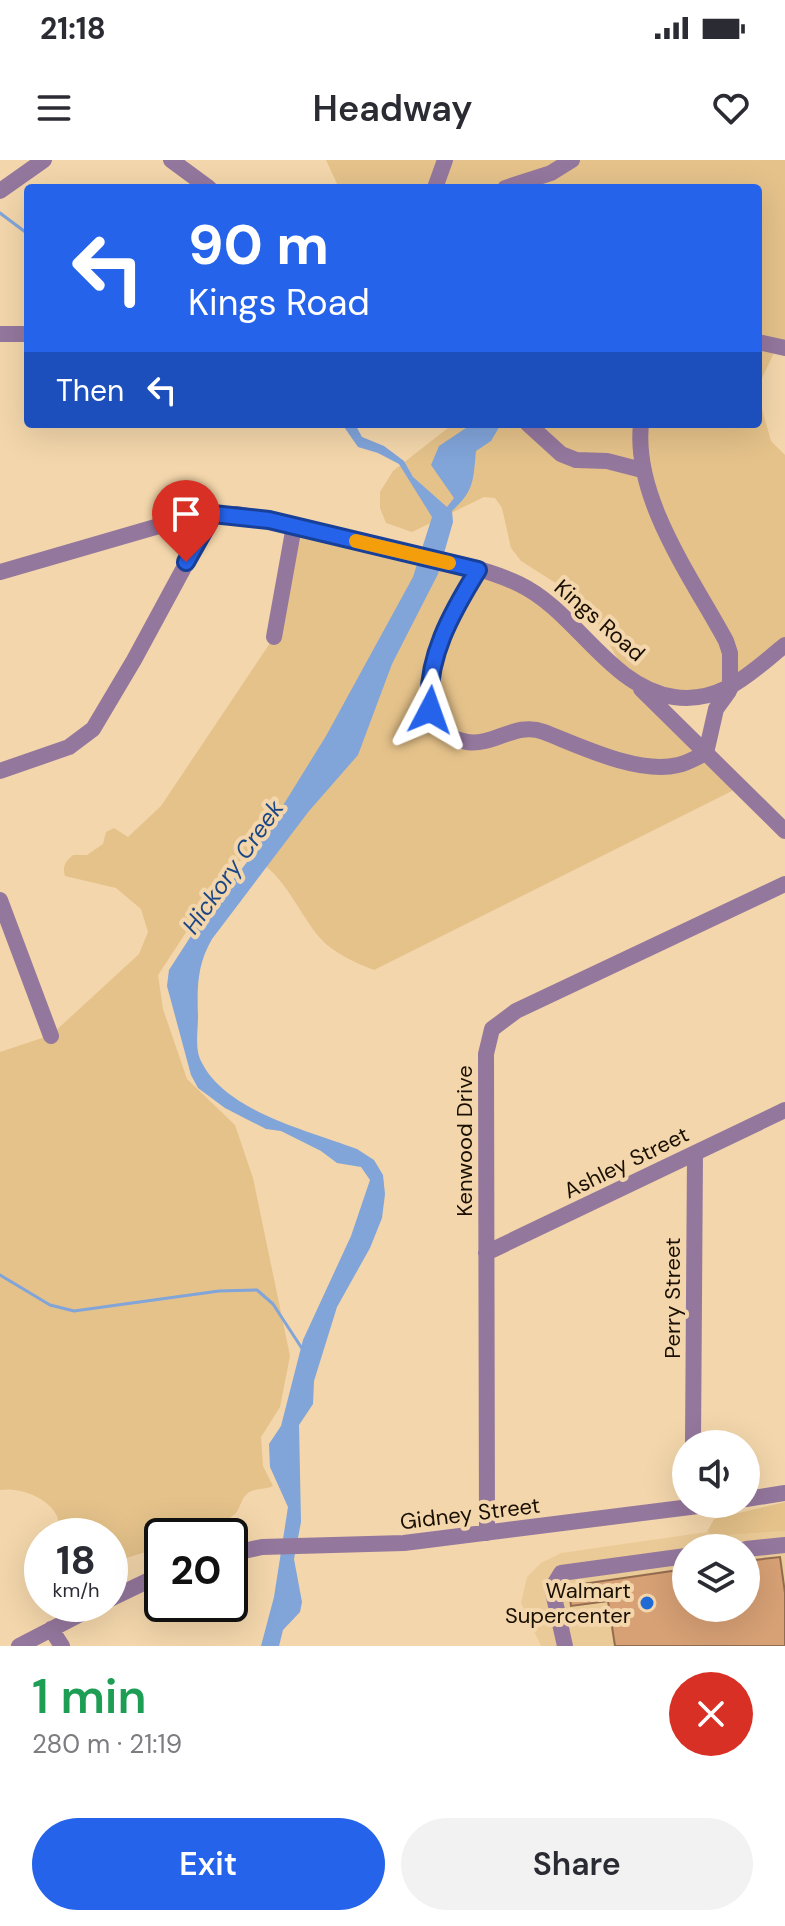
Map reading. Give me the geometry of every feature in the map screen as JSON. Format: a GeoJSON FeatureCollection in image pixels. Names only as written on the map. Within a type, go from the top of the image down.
{"type":"FeatureCollection","features":[{"type":"Feature","properties":{"kind":"street"},"geometry":{"type":"LineString","coordinates":[[7,186],[44,160]]}},
{"type":"Feature","properties":{"kind":"street"},"geometry":{"type":"LineString","coordinates":[[171,160],[204,184]]}},
{"type":"Feature","properties":{"kind":"street"},"geometry":{"type":"LineString","coordinates":[[436,184],[445,160]]}},
{"type":"Feature","properties":{"kind":"street"},"geometry":{"type":"LineString","coordinates":[[517,184],[551,173],[572,160]]}},
{"type":"Feature","properties":{"kind":"street"},"geometry":{"type":"LineString","coordinates":[[0,334],[24,334]]}},
{"type":"Feature","properties":{"kind":"street"},"geometry":{"type":"LineString","coordinates":[[762,343],[785,348]]}},
{"type":"Feature","properties":{"kind":"street"},"geometry":{"type":"LineString","coordinates":[[532,428],[561,454],[576,460],[607,461],[642,470]]}},
{"type":"Feature","properties":{"kind":"street"},"geometry":{"type":"LineString","coordinates":[[641,428],[642,470],[663,527],[726,641],[731,665],[730,689],[716,709],[706,753]]}},
{"type":"Feature","properties":{"kind":"street"},"geometry":{"type":"LineString","coordinates":[[0,771],[69,747],[93,729],[213,514]]}},
{"type":"Feature","properties":{"kind":"street","name":"Kings Road"},"geometry":{"type":"LineString","coordinates":[[0,572],[131,532],[213,514],[236,514],[460,565],[517,583],[535,593],[628,676],[663,694],[679,698],[707,697],[730,689],[785,645]]}},
{"type":"Feature","properties":{"kind":"street"},"geometry":{"type":"LineString","coordinates":[[274,637],[294,526]]}},
{"type":"Feature","properties":{"kind":"street"},"geometry":{"type":"LineString","coordinates":[[478,570],[460,599],[435,655],[428,692],[430,710],[449,735],[469,742],[530,728],[615,759],[667,767],[681,765],[706,753]]}},
{"type":"Feature","properties":{"kind":"street"},"geometry":{"type":"LineString","coordinates":[[628,676],[785,831]]}},
{"type":"Feature","properties":{"kind":"street","name":"Kenwood Drive"},"geometry":{"type":"LineString","coordinates":[[487,1533],[486,1054],[492,1029],[516,1011],[785,884]]}},
{"type":"Feature","properties":{"kind":"street"},"geometry":{"type":"LineString","coordinates":[[0,900],[51,1036]]}},
{"type":"Feature","properties":{"kind":"street","name":"Ashley Street"},"geometry":{"type":"LineString","coordinates":[[486,1253],[785,1110]]}},
{"type":"Feature","properties":{"kind":"street","name":"Perry Street"},"geometry":{"type":"LineString","coordinates":[[693,1430],[695,1153]]}},
{"type":"Feature","properties":{"kind":"street"},"geometry":{"type":"LineString","coordinates":[[760,1497],[785,1493]]}},
{"type":"Feature","properties":{"kind":"street","name":"Gidney Street"},"geometry":{"type":"LineString","coordinates":[[248,1550],[262,1547],[363,1546],[672,1509]]}},
{"type":"Feature","properties":{"kind":"street"},"geometry":{"type":"LineString","coordinates":[[760,1548],[785,1545]]}},
{"type":"Feature","properties":{"kind":"street"},"geometry":{"type":"LineString","coordinates":[[565,1646],[552,1588],[561,1573],[672,1558]]}},
{"type":"Feature","properties":{"kind":"street"},"geometry":{"type":"LineString","coordinates":[[19,1646],[65,1622]]}},
{"type":"Feature","properties":{"kind":"street"},"geometry":{"type":"LineString","coordinates":[[51,1629],[62,1646]]}},
{"type":"Feature","properties":{"kind":"shaded area"},"geometry":{"type":"Polygon","coordinates":[[[326,160],[785,160],[785,348],[777,346],[762,378],[762,184],[337,184],[326,160]]]}},
{"type":"Feature","properties":{"kind":"shaded area"},"geometry":{"type":"Polygon","coordinates":[[[762,409],[771,441],[785,455],[785,645],[719,694],[645,686],[740,787],[374,970],[345,957],[325,943],[281,882],[262,864],[251,857],[231,864],[158,975],[163,1009],[187,1079],[235,1125],[253,1178],[290,1356],[280,1407],[261,1437],[263,1466],[273,1486],[248,1493],[230,1518],[144,1518],[144,1553],[128,1557],[128,1518],[57,1518],[53,1509],[40,1499],[24,1492],[0,1490],[0,1052],[51,1035],[139,954],[148,932],[141,909],[116,888],[65,876],[67,862],[73,855],[87,855],[103,844],[106,832],[114,828],[128,837],[161,806],[274,637],[294,526],[517,583],[626,673],[584,601],[521,561],[511,548],[502,508],[495,498],[484,497],[412,532],[386,523],[380,508],[380,492],[393,471],[448,428],[762,428],[762,409]]]}},
{"type":"Feature","properties":{"kind":"shaded area"},"geometry":{"type":"Polygon","coordinates":[[[785,1502],[785,1531],[742,1534],[707,1532],[714,1519],[760,1518],[760,1508],[785,1502]]]}},
{"type":"Feature","properties":{"kind":"shaded area"},"geometry":{"type":"Polygon","coordinates":[[[785,1531],[785,1646],[541,1646],[521,1603],[527,1577],[541,1563],[561,1553],[672,1537],[672,1622],[760,1622],[760,1534],[742,1534],[785,1531]]]}},
{"type":"Feature","properties":{"kind":"water","name":"Hickory Creek"},"geometry":{"type":"Polygon","coordinates":[[[345,428],[357,428],[362,437],[384,446],[404,461],[413,477],[447,507],[454,498],[431,465],[439,446],[466,428],[499,428],[491,441],[476,451],[472,484],[452,511],[453,522],[438,574],[392,664],[358,755],[309,811],[212,939],[199,976],[198,1049],[211,1077],[227,1092],[268,1116],[357,1149],[374,1160],[383,1175],[385,1194],[382,1218],[370,1248],[337,1307],[314,1381],[313,1404],[299,1425],[301,1522],[294,1559],[302,1602],[300,1612],[283,1630],[279,1646],[261,1646],[274,1597],[288,1507],[270,1467],[269,1444],[281,1426],[303,1340],[351,1236],[370,1180],[361,1167],[337,1163],[321,1151],[281,1131],[266,1129],[225,1108],[198,1088],[191,1075],[167,986],[169,970],[200,922],[251,857],[326,736],[413,577],[432,517],[399,464],[358,447],[345,428]]]}},
{"type":"Feature","properties":{"kind":"building","name":"Walmart Supercenter"},"geometry":{"type":"Polygon","coordinates":[[[780,1557],[785,1593],[785,1646],[615,1646],[608,1601],[571,1606],[568,1586],[672,1571],[672,1622],[760,1622],[760,1559],[780,1557]]]}},
{"type":"Feature","properties":{"kind":"waterway","name":"Hickory Creek"},"geometry":{"type":"LineString","coordinates":[[0,213],[24,231]]}},
{"type":"Feature","properties":{"kind":"waterway"},"geometry":{"type":"LineString","coordinates":[[0,1275],[50,1305],[74,1311],[219,1291],[257,1290],[273,1304],[303,1350]]}},
{"type":"Feature","properties":{"kind":"slow traffic"},"geometry":{"type":"LineString","coordinates":[[356,541],[449,563]]}},
{"type":"Feature","properties":{"kind":"place","name":"Walmart Supercenter"},"geometry":{"type":"Point","coordinates":[647,1603]}},
{"type":"Feature","properties":{"kind":"route"},"geometry":{"type":"LineString","coordinates":[[186,562],[213,514],[224,513],[269,520],[478,570],[460,599],[435,655],[428,692],[430,710]]}}]}
